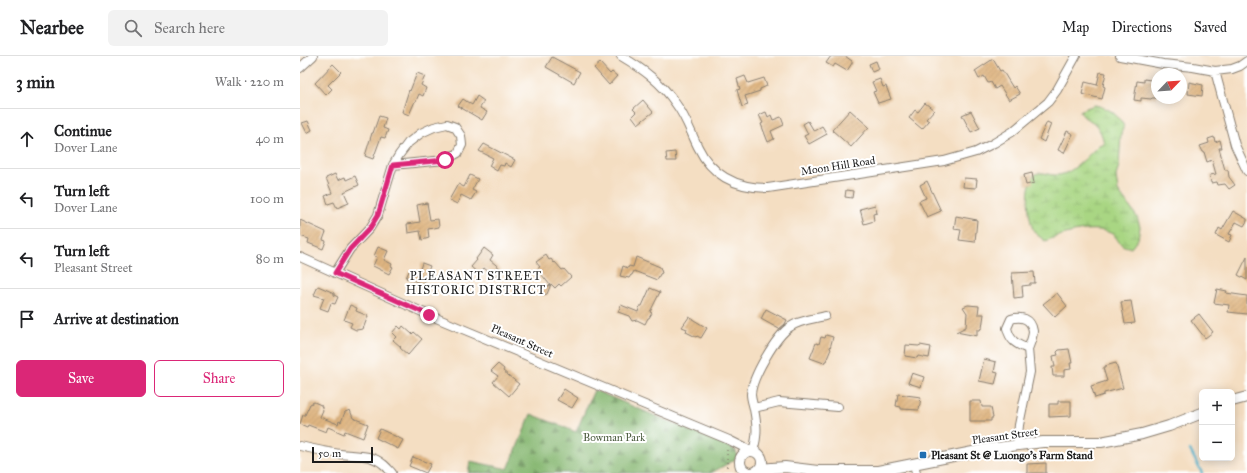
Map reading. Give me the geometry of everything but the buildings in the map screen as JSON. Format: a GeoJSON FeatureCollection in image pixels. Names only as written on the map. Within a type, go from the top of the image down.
{"type":"FeatureCollection","features":[{"type":"Feature","properties":{"kind":"main road"},"geometry":{"type":"LineString","coordinates":[[1235,400],[1247,397]]}},
{"type":"Feature","properties":{"kind":"main road","name":"Pleasant Street"},"geometry":{"type":"LineString","coordinates":[[759,469],[785,467],[818,471],[878,471],[915,468],[988,449],[1043,442],[1101,442],[1142,434],[1169,426],[1199,414]]}},
{"type":"Feature","properties":{"kind":"main road","name":"Pleasant Street"},"geometry":{"type":"LineString","coordinates":[[752,453],[785,467]]}},
{"type":"Feature","properties":{"kind":"main road"},"geometry":{"type":"LineString","coordinates":[[730,470],[744,470],[753,473],[759,469],[762,463],[752,453],[740,458],[744,470]]}},
{"type":"Feature","properties":{"kind":"street"},"geometry":{"type":"LineString","coordinates":[[300,68],[313,56]]}},
{"type":"Feature","properties":{"kind":"street","name":"Moon Hill Road"},"geometry":{"type":"LineString","coordinates":[[622,56],[652,76],[671,96],[683,115],[703,156],[715,170],[734,182],[758,188],[768,188],[944,161],[976,152],[1012,132],[1048,102],[1057,90],[1076,56]]}},
{"type":"Feature","properties":{"kind":"street"},"geometry":{"type":"LineString","coordinates":[[1120,56],[1214,71],[1232,69],[1247,61]]}},
{"type":"Feature","properties":{"kind":"street"},"geometry":{"type":"LineString","coordinates":[[1214,71],[1235,145],[1247,171]]}},
{"type":"Feature","properties":{"kind":"street"},"geometry":{"type":"LineString","coordinates":[[335,273],[350,249],[370,228],[378,215],[393,165],[408,143],[434,127],[447,124],[454,127],[461,136],[462,145],[458,153],[445,160],[393,165]]}},
{"type":"Feature","properties":{"kind":"street","name":"Pleasant Street"},"geometry":{"type":"LineString","coordinates":[[300,258],[429,315],[752,453]]}},
{"type":"Feature","properties":{"kind":"street"},"geometry":{"type":"LineString","coordinates":[[752,453],[758,438],[751,396],[752,386],[762,365],[775,341],[790,326],[825,316]]}},
{"type":"Feature","properties":{"kind":"street"},"geometry":{"type":"LineString","coordinates":[[1017,446],[1019,425],[1030,372],[1028,349]]}},
{"type":"Feature","properties":{"kind":"street"},"geometry":{"type":"LineString","coordinates":[[754,408],[779,402],[838,407]]}},
{"type":"Feature","properties":{"kind":"street"},"geometry":{"type":"LineString","coordinates":[[300,446],[321,451],[367,457],[383,463],[392,473]]}},
{"type":"Feature","properties":{"kind":"path"},"geometry":{"type":"LineString","coordinates":[[730,470],[732,444]]}},
{"type":"Feature","properties":{"kind":"green space"},"geometry":{"type":"Polygon","coordinates":[[[1095,105],[1112,112],[1118,117],[1124,126],[1121,133],[1119,166],[1116,176],[1118,191],[1137,217],[1140,227],[1138,239],[1131,248],[1122,245],[1114,235],[1098,230],[1070,233],[1045,241],[1035,233],[1031,221],[1028,202],[1032,178],[1039,173],[1060,175],[1067,173],[1099,145],[1104,143],[1098,128],[1080,111],[1095,105]]]}},
{"type":"Feature","properties":{"kind":"green space","name":"Bowman Park"},"geometry":{"type":"Polygon","coordinates":[[[594,390],[734,449],[737,456],[736,459],[711,473],[468,473],[470,461],[508,469],[531,414],[576,432],[594,390]]]}},
{"type":"Feature","properties":{"kind":"waterway"},"geometry":{"type":"LineString","coordinates":[[1190,450],[1202,473]]}},
{"type":"Feature","properties":{"kind":"place","name":"Pleasant St @ Luongo's Farm Stand"},"geometry":{"type":"Point","coordinates":[923,455]}},
{"type":"Feature","properties":{"kind":"district","name":"PLEASANT STREET HISTORIC DISTRICT"},"geometry":{"type":"Point","coordinates":[476,283]}},
{"type":"Feature","properties":{"kind":"route"},"geometry":{"type":"LineString","coordinates":[[429,315],[335,273],[350,249],[362,238],[378,215],[393,165],[445,160]]}}]}
